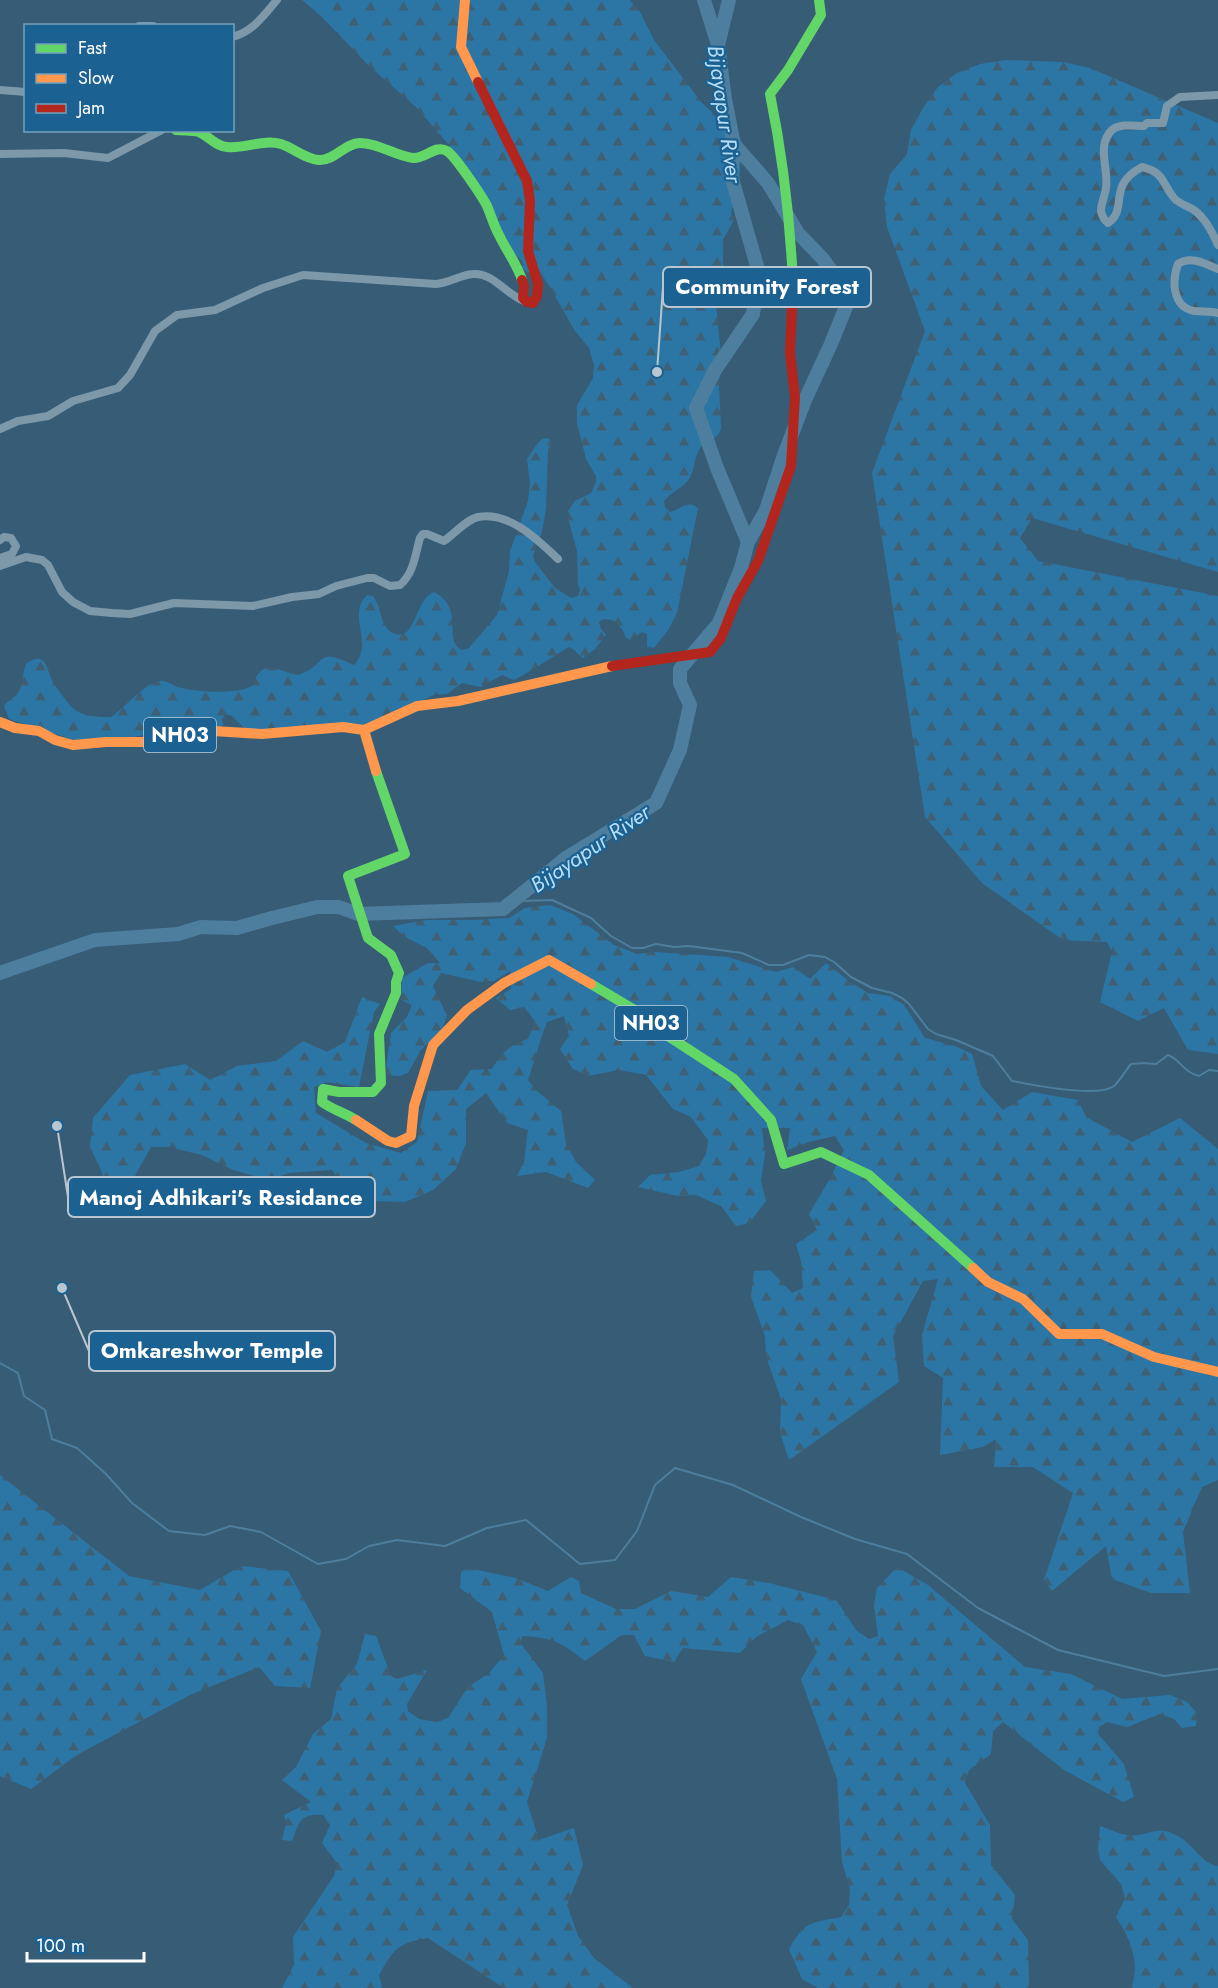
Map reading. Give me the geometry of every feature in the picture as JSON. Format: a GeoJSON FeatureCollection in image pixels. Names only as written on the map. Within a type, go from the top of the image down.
{"type":"FeatureCollection","features":[{"type":"Feature","properties":{"kind":"main road"},"geometry":{"type":"LineString","coordinates":[[198,132],[217,144],[227,147],[267,142],[281,144],[320,160],[353,144],[360,143],[373,144],[413,158],[444,149],[459,165],[486,204],[499,236],[522,279],[524,301],[533,303],[537,298],[539,285],[529,253],[527,234],[531,202],[526,181],[461,47],[465,0]]}},
{"type":"Feature","properties":{"kind":"main road"},"geometry":{"type":"LineString","coordinates":[[364,730],[417,706],[458,701],[625,663],[710,652],[721,639],[737,598],[758,561],[791,466],[795,397],[790,352],[794,297],[790,221],[779,137],[770,94],[788,70],[821,15],[819,0]]}},
{"type":"Feature","properties":{"kind":"main road","name":"NH03"},"geometry":{"type":"LineString","coordinates":[[0,722],[15,728],[39,731],[55,740],[74,745],[155,741],[197,730],[261,734],[333,728],[364,730],[405,854],[348,876],[368,938],[391,955],[399,973],[396,993],[379,1034],[381,1083],[373,1092],[339,1092],[322,1089],[321,1097],[322,1102],[335,1111],[344,1112],[388,1141],[396,1143],[411,1136],[414,1106],[433,1045],[467,1010],[504,983],[549,960],[633,1009],[668,1036],[734,1079],[771,1120],[784,1164],[821,1152],[869,1175],[988,1282],[1023,1299],[1059,1334],[1102,1334],[1154,1358],[1218,1372]]}},
{"type":"Feature","properties":{"kind":"street"},"geometry":{"type":"LineString","coordinates":[[234,36],[242,34],[253,27],[277,0]]}},
{"type":"Feature","properties":{"kind":"street"},"geometry":{"type":"LineString","coordinates":[[0,90],[24,92]]}},
{"type":"Feature","properties":{"kind":"street"},"geometry":{"type":"LineString","coordinates":[[1218,95],[1180,97],[1167,106],[1163,123],[1116,127],[1111,131],[1104,145],[1107,187],[1101,210],[1104,220],[1108,223],[1112,220],[1118,207],[1120,187],[1126,176],[1142,167],[1151,169],[1167,183],[1176,200],[1198,213],[1218,245]]}},
{"type":"Feature","properties":{"kind":"street"},"geometry":{"type":"LineString","coordinates":[[0,154],[64,153],[108,158],[158,132]]}},
{"type":"Feature","properties":{"kind":"street"},"geometry":{"type":"LineString","coordinates":[[1218,269],[1196,261],[1184,260],[1178,264],[1174,283],[1179,303],[1193,311],[1218,313]]}},
{"type":"Feature","properties":{"kind":"street"},"geometry":{"type":"LineString","coordinates":[[0,429],[18,421],[48,416],[73,401],[118,388],[130,375],[155,331],[177,315],[215,309],[292,277],[313,275],[446,284],[458,278],[478,274],[524,301]]}},
{"type":"Feature","properties":{"kind":"street"},"geometry":{"type":"LineString","coordinates":[[0,566],[26,557],[42,560],[51,569],[67,598],[81,608],[90,611],[130,614],[174,603],[254,606],[319,594],[336,586],[368,578],[374,578],[390,586],[400,585],[412,567],[423,534],[444,541],[477,517],[495,517],[525,529],[558,559]]}},
{"type":"Feature","properties":{"kind":"street"},"geometry":{"type":"LineString","coordinates":[[0,540],[8,537],[16,546],[12,554],[0,558]]}},
{"type":"Feature","properties":{"kind":"green space"},"geometry":{"type":"Polygon","coordinates":[[[302,0],[630,0],[640,12],[654,40],[702,103],[735,140],[741,157],[739,180],[742,201],[732,208],[731,214],[735,218],[723,240],[723,273],[716,304],[721,355],[719,387],[721,428],[718,435],[698,451],[689,479],[664,501],[665,507],[670,512],[690,504],[698,508],[677,613],[668,630],[654,648],[647,647],[647,634],[642,632],[630,640],[626,638],[617,623],[606,619],[601,620],[599,623],[601,629],[606,635],[595,649],[583,658],[569,647],[514,680],[502,675],[481,687],[462,683],[447,694],[434,695],[368,725],[246,730],[232,716],[226,714],[222,719],[223,725],[218,728],[167,731],[133,737],[81,741],[9,719],[4,706],[20,690],[26,664],[37,659],[41,659],[46,664],[55,685],[74,709],[97,717],[111,717],[148,686],[160,681],[185,689],[226,692],[252,686],[261,671],[266,668],[298,675],[308,671],[327,657],[354,665],[360,657],[362,648],[359,612],[361,603],[367,595],[373,596],[387,628],[396,634],[403,634],[412,625],[423,602],[434,592],[444,599],[449,607],[456,646],[462,650],[469,648],[497,615],[509,571],[510,551],[528,501],[530,483],[527,459],[542,439],[548,438],[551,445],[548,450],[546,508],[542,532],[533,556],[555,588],[571,598],[578,596],[580,590],[577,551],[568,511],[575,501],[591,493],[596,482],[596,476],[586,459],[577,423],[577,405],[593,378],[594,365],[589,348],[575,331],[535,265],[528,273],[518,264],[497,223],[493,208],[449,145],[416,107],[368,65],[321,16],[302,0]]]}},
{"type":"Feature","properties":{"kind":"green space"},"geometry":{"type":"Polygon","coordinates":[[[1006,60],[1063,62],[1090,68],[1218,123],[1218,572],[1032,518],[1020,538],[1038,561],[1218,596],[1218,1054],[1188,1050],[1164,1008],[1138,1021],[1100,1002],[1112,952],[1107,942],[1063,940],[982,883],[925,817],[872,473],[925,331],[887,227],[884,199],[890,174],[907,154],[911,130],[938,87],[957,73],[980,64],[1006,60]]]}},
{"type":"Feature","properties":{"kind":"green space"},"geometry":{"type":"Polygon","coordinates":[[[550,905],[573,914],[614,945],[637,954],[656,952],[728,957],[776,972],[793,967],[810,979],[826,963],[868,993],[890,996],[904,1005],[925,1038],[955,1046],[972,1054],[981,1086],[1003,1110],[1032,1092],[1078,1100],[1086,1117],[1132,1142],[1180,1118],[1218,1149],[1218,1480],[1202,1487],[1183,1532],[1190,1593],[1151,1593],[1112,1579],[1106,1546],[1052,1591],[1044,1580],[1073,1493],[1033,1467],[994,1467],[996,1439],[983,1447],[940,1455],[943,1378],[924,1366],[922,1335],[938,1279],[923,1281],[893,1336],[899,1382],[789,1460],[780,1433],[781,1399],[766,1356],[765,1336],[751,1297],[754,1271],[770,1270],[792,1293],[803,1288],[801,1261],[796,1244],[817,1230],[809,1214],[844,1150],[835,1136],[787,1150],[790,1128],[762,1128],[765,1154],[761,1181],[766,1201],[749,1223],[736,1226],[721,1206],[696,1195],[678,1196],[638,1187],[650,1175],[679,1172],[699,1166],[706,1154],[708,1140],[691,1117],[673,1109],[646,1075],[619,1070],[588,1076],[573,1069],[560,1049],[569,1036],[564,1016],[547,1022],[528,1080],[537,1091],[561,1111],[566,1144],[576,1162],[595,1180],[588,1188],[546,1172],[517,1176],[524,1162],[528,1130],[507,1123],[486,1093],[466,1109],[466,1143],[456,1169],[433,1190],[405,1202],[369,1201],[346,1191],[332,1170],[289,1173],[268,1180],[233,1170],[202,1155],[168,1147],[151,1147],[113,1215],[101,1170],[90,1147],[93,1118],[130,1075],[185,1064],[210,1080],[237,1066],[276,1061],[303,1041],[327,1052],[345,1042],[362,997],[380,1004],[374,1012],[359,1087],[327,1082],[314,1087],[316,1113],[366,1143],[401,1153],[417,1142],[428,1091],[457,1090],[471,1070],[492,1069],[507,1050],[528,1039],[535,1021],[524,1007],[510,1010],[496,998],[511,989],[510,971],[494,981],[481,982],[441,973],[433,986],[447,1016],[442,1029],[420,1051],[408,1073],[399,1076],[385,1075],[391,1033],[407,1017],[412,1005],[401,1000],[402,978],[428,963],[440,963],[427,948],[405,937],[393,926],[427,920],[509,918],[525,908],[550,905]]]}},
{"type":"Feature","properties":{"kind":"green space"},"geometry":{"type":"Polygon","coordinates":[[[0,1475],[129,1576],[200,1590],[241,1566],[288,1571],[321,1631],[310,1688],[275,1686],[259,1667],[190,1695],[86,1750],[31,1789],[0,1776],[0,1475]]]}},
{"type":"Feature","properties":{"kind":"green space"},"geometry":{"type":"Polygon","coordinates":[[[897,1567],[928,1585],[1025,1667],[1071,1674],[1122,1699],[1170,1695],[1187,1702],[1197,1713],[1196,1726],[1182,1728],[1174,1719],[1160,1714],[1127,1727],[1107,1722],[1099,1727],[1098,1734],[1124,1764],[1134,1797],[1123,1802],[1064,1770],[1003,1722],[993,1731],[991,1754],[969,1770],[965,1783],[990,1825],[991,1865],[1015,1895],[1012,1919],[1028,1940],[1029,1988],[818,1988],[802,1979],[789,1949],[804,1928],[815,1922],[841,1917],[849,1905],[850,1888],[842,1862],[837,1779],[801,1679],[817,1652],[803,1625],[788,1620],[756,1637],[740,1653],[683,1648],[674,1662],[645,1656],[634,1635],[622,1635],[585,1661],[556,1642],[522,1636],[521,1644],[543,1673],[547,1707],[547,1738],[527,1802],[539,1840],[574,1828],[583,1865],[567,1905],[578,1936],[594,1958],[633,1988],[504,1988],[428,1938],[409,1942],[393,1953],[379,1975],[382,1988],[282,1988],[294,1965],[293,1937],[334,1876],[337,1863],[322,1843],[330,1825],[323,1815],[305,1817],[299,1824],[292,1841],[282,1840],[286,1824],[284,1815],[311,1802],[282,1780],[296,1767],[313,1734],[331,1719],[337,1688],[357,1664],[365,1634],[376,1636],[391,1676],[397,1679],[427,1670],[407,1704],[408,1711],[419,1719],[437,1722],[448,1718],[468,1687],[488,1674],[504,1655],[492,1612],[460,1588],[461,1572],[467,1568],[516,1578],[548,1591],[571,1577],[579,1581],[581,1593],[616,1609],[635,1609],[671,1591],[708,1597],[731,1577],[769,1583],[836,1600],[857,1631],[869,1639],[878,1636],[874,1605],[877,1588],[897,1567]]]}},
{"type":"Feature","properties":{"kind":"green space"},"geometry":{"type":"Polygon","coordinates":[[[1100,1826],[1127,1835],[1159,1831],[1172,1833],[1186,1841],[1207,1862],[1218,1866],[1218,1988],[1131,1988],[1134,1979],[1134,1960],[1130,1942],[1116,1917],[1125,1898],[1121,1884],[1100,1860],[1098,1849],[1100,1826]]]}},
{"type":"Feature","properties":{"kind":"waterway","name":"Bijayapur River"},"geometry":{"type":"LineString","coordinates":[[0,973],[95,940],[178,934],[201,927],[237,928],[317,907],[339,907],[358,914],[503,909],[566,858],[656,803],[680,750],[690,705],[680,683],[680,669],[719,623],[741,568],[748,542],[717,468],[696,408],[715,370],[753,314],[759,273],[731,175],[734,144],[718,45],[704,0]]}},
{"type":"Feature","properties":{"kind":"waterway"},"geometry":{"type":"LineString","coordinates":[[718,45],[729,0]]}},
{"type":"Feature","properties":{"kind":"waterway"},"geometry":{"type":"LineString","coordinates":[[734,144],[768,183],[798,233],[823,259],[850,297],[805,400],[766,510],[748,542]]}},
{"type":"Feature","properties":{"kind":"waterway"},"geometry":{"type":"LineString","coordinates":[[503,909],[522,901],[552,900],[591,918],[611,936],[632,948],[643,948],[656,944],[674,947],[689,946],[742,953],[769,965],[783,965],[809,955],[825,957],[851,977],[872,988],[902,998],[928,1029],[936,1034],[993,1056],[1012,1081],[1064,1090],[1094,1091],[1114,1086],[1131,1064],[1156,1064],[1168,1055],[1189,1072],[1199,1076],[1209,1070],[1218,1071]]}},
{"type":"Feature","properties":{"kind":"waterway"},"geometry":{"type":"LineString","coordinates":[[0,1363],[18,1373],[24,1396],[45,1410],[52,1439],[77,1448],[106,1474],[132,1503],[169,1531],[205,1535],[230,1526],[261,1532],[318,1564],[346,1559],[369,1546],[397,1540],[445,1546],[487,1528],[526,1520],[580,1564],[615,1560],[637,1531],[655,1485],[675,1468],[733,1485],[855,1539],[907,1554],[978,1608],[1058,1650],[1164,1676],[1218,1669]]}},
{"type":"Feature","properties":{"kind":"traffic: fast"},"geometry":{"type":"LineString","coordinates":[[793,283],[785,188],[770,94],[788,70],[821,15],[819,0]]}},
{"type":"Feature","properties":{"kind":"traffic: fast"},"geometry":{"type":"LineString","coordinates":[[199,132],[219,145],[227,147],[274,143],[319,160],[330,158],[349,146],[360,143],[374,145],[413,158],[443,149],[451,154],[484,201],[522,280]]}},
{"type":"Feature","properties":{"kind":"traffic: fast"},"geometry":{"type":"LineString","coordinates":[[356,1120],[322,1102],[323,1089],[339,1092],[373,1092],[381,1083],[379,1034],[396,993],[399,973],[391,955],[368,938],[348,876],[405,854],[376,771]]}},
{"type":"Feature","properties":{"kind":"traffic: fast"},"geometry":{"type":"LineString","coordinates":[[591,984],[633,1009],[668,1036],[734,1079],[771,1120],[784,1164],[821,1152],[869,1175],[973,1268]]}},
{"type":"Feature","properties":{"kind":"traffic: slow"},"geometry":{"type":"LineString","coordinates":[[465,0],[461,47],[478,82]]}},
{"type":"Feature","properties":{"kind":"traffic: slow"},"geometry":{"type":"LineString","coordinates":[[364,730],[417,706],[458,701],[612,666]]}},
{"type":"Feature","properties":{"kind":"traffic: slow"},"geometry":{"type":"LineString","coordinates":[[0,722],[15,728],[39,731],[55,740],[73,745],[155,742],[197,730],[262,734],[343,727],[364,730],[376,771]]}},
{"type":"Feature","properties":{"kind":"traffic: slow"},"geometry":{"type":"LineString","coordinates":[[356,1120],[388,1141],[396,1143],[411,1136],[414,1106],[433,1045],[467,1010],[504,983],[549,960],[591,984]]}},
{"type":"Feature","properties":{"kind":"traffic: slow"},"geometry":{"type":"LineString","coordinates":[[973,1268],[988,1282],[1023,1299],[1059,1334],[1102,1334],[1154,1357],[1218,1372]]}},
{"type":"Feature","properties":{"kind":"traffic: jam"},"geometry":{"type":"LineString","coordinates":[[478,82],[527,181],[530,201],[528,251],[538,284],[537,296],[533,303],[523,298],[522,280]]}},
{"type":"Feature","properties":{"kind":"traffic: jam"},"geometry":{"type":"LineString","coordinates":[[612,666],[710,652],[721,638],[737,598],[758,561],[791,466],[795,397],[790,353],[793,283]]}},
{"type":"Feature","properties":{"kind":"place","name":"Community Forest"},"geometry":{"type":"Point","coordinates":[657,372]}},
{"type":"Feature","properties":{"kind":"place","name":"Manoj Adhikari's Residance"},"geometry":{"type":"Point","coordinates":[57,1126]}},
{"type":"Feature","properties":{"kind":"place","name":"Omkareshwor Temple"},"geometry":{"type":"Point","coordinates":[62,1288]}}]}
